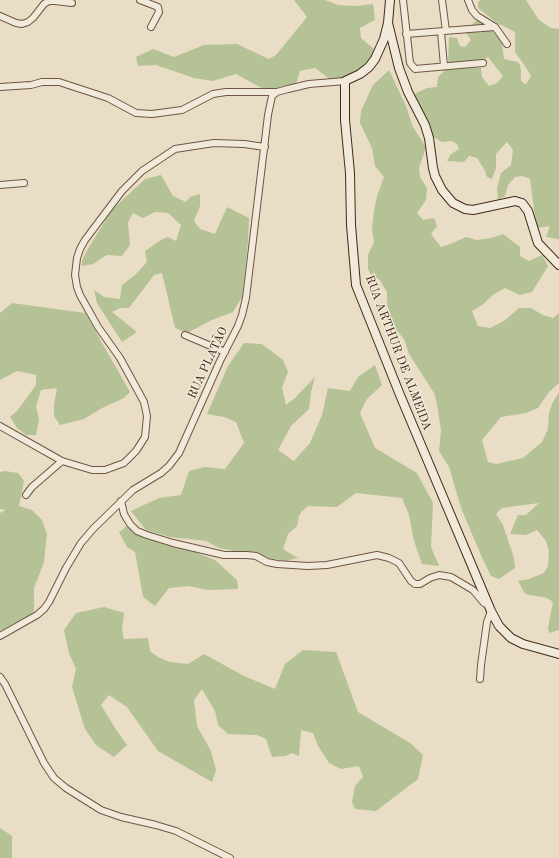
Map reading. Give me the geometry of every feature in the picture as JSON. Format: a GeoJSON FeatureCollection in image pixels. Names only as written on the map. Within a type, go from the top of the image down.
{"type":"FeatureCollection","features":[{"type":"Feature","properties":{"kind":"street"},"geometry":{"type":"LineString","coordinates":[[140,0],[158,7],[159,12],[152,27]]}},
{"type":"Feature","properties":{"kind":"street"},"geometry":{"type":"LineString","coordinates":[[0,87],[30,85],[42,82],[59,82],[108,98],[136,113],[152,114],[182,110],[213,94],[226,92],[277,92],[309,84],[345,81],[360,74],[375,59],[384,39],[388,23],[390,0]]}},
{"type":"Feature","properties":{"kind":"street"},"geometry":{"type":"LineString","coordinates":[[403,0],[410,63],[415,69],[483,63]]}},
{"type":"Feature","properties":{"kind":"street"},"geometry":{"type":"LineString","coordinates":[[442,0],[444,66]]}},
{"type":"Feature","properties":{"kind":"street"},"geometry":{"type":"LineString","coordinates":[[468,0],[472,10],[477,16],[496,27],[508,44]]}},
{"type":"Feature","properties":{"kind":"street"},"geometry":{"type":"LineString","coordinates":[[0,16],[22,24],[33,18],[44,4],[49,1],[72,3]]}},
{"type":"Feature","properties":{"kind":"street"},"geometry":{"type":"LineString","coordinates":[[388,23],[399,68],[408,92],[425,125],[429,138],[435,176],[446,197],[453,204],[459,207],[474,210],[515,201],[522,203],[528,212],[538,243],[559,265]]}},
{"type":"Feature","properties":{"kind":"street"},"geometry":{"type":"LineString","coordinates":[[406,34],[496,27]]}},
{"type":"Feature","properties":{"kind":"street","name":"RUA ARTHUR DE ALMEIDA"},"geometry":{"type":"LineString","coordinates":[[345,81],[345,120],[350,173],[351,225],[356,285],[400,395],[499,626],[510,638],[523,644],[559,654]]}},
{"type":"Feature","properties":{"kind":"street","name":"RUA PLATÃO"},"geometry":{"type":"LineString","coordinates":[[0,636],[37,615],[44,608],[49,602],[66,568],[81,543],[133,490],[161,474],[179,454],[238,326],[246,298],[270,101],[272,96],[277,92]]}},
{"type":"Feature","properties":{"kind":"street"},"geometry":{"type":"LineString","coordinates":[[0,426],[62,461],[92,470],[105,470],[124,463],[136,451],[145,437],[147,416],[144,402],[120,358],[98,327],[80,295],[75,275],[77,258],[80,249],[85,240],[122,191],[142,171],[175,149],[214,143],[264,147]]}},
{"type":"Feature","properties":{"kind":"street"},"geometry":{"type":"LineString","coordinates":[[0,185],[24,183]]}},
{"type":"Feature","properties":{"kind":"street"},"geometry":{"type":"LineString","coordinates":[[185,335],[225,352]]}},
{"type":"Feature","properties":{"kind":"street"},"geometry":{"type":"LineString","coordinates":[[26,495],[32,487],[62,461]]}},
{"type":"Feature","properties":{"kind":"street"},"geometry":{"type":"LineString","coordinates":[[121,501],[124,514],[130,524],[147,536],[224,555],[256,556],[267,562],[277,564],[308,566],[327,565],[377,555],[389,558],[399,563],[411,581],[415,584],[420,584],[439,575],[451,577],[473,590],[490,608],[480,680]]}},
{"type":"Feature","properties":{"kind":"street"},"geometry":{"type":"LineString","coordinates":[[0,677],[11,695],[44,763],[54,778],[62,785],[76,796],[101,810],[121,817],[176,831],[230,858]]}},
{"type":"Feature","properties":{"kind":"green space"},"geometry":{"type":"Polygon","coordinates":[[[294,0],[325,0],[338,5],[356,6],[373,4],[375,20],[360,28],[361,38],[374,49],[375,53],[362,68],[340,79],[332,81],[315,68],[300,71],[296,84],[267,91],[236,74],[213,81],[194,78],[156,65],[138,66],[136,57],[153,49],[174,57],[204,45],[237,44],[269,59],[276,55],[307,17],[294,0]]]}},
{"type":"Feature","properties":{"kind":"green space"},"geometry":{"type":"Polygon","coordinates":[[[481,0],[526,0],[539,20],[551,28],[559,29],[559,240],[546,237],[550,226],[538,228],[536,224],[530,179],[522,176],[515,177],[508,185],[505,196],[498,200],[497,188],[501,173],[511,165],[513,150],[507,142],[496,154],[496,168],[492,179],[487,177],[477,158],[469,156],[464,162],[447,161],[451,154],[459,149],[457,144],[452,141],[442,142],[432,136],[416,104],[414,94],[427,88],[437,87],[438,77],[448,67],[481,68],[482,77],[489,86],[497,83],[503,76],[488,57],[480,62],[448,63],[449,37],[457,38],[460,46],[465,47],[471,40],[466,33],[467,29],[476,21],[485,22],[502,43],[504,59],[518,62],[520,65],[521,81],[525,84],[527,83],[531,76],[515,52],[515,32],[497,23],[478,8],[478,2],[481,0]]]}},
{"type":"Feature","properties":{"kind":"green space"},"geometry":{"type":"Polygon","coordinates":[[[389,70],[406,106],[413,127],[426,147],[419,168],[420,177],[427,188],[426,200],[417,213],[423,220],[434,218],[437,226],[431,234],[441,247],[466,237],[477,240],[503,234],[520,247],[520,256],[529,261],[542,255],[548,266],[532,292],[520,295],[505,288],[494,294],[482,305],[472,311],[478,326],[490,328],[504,321],[519,308],[531,308],[543,315],[553,318],[559,313],[559,383],[549,392],[538,408],[526,413],[501,417],[482,440],[488,462],[496,464],[523,458],[542,442],[548,429],[549,413],[552,404],[559,392],[559,630],[549,633],[548,628],[553,602],[547,598],[525,594],[518,581],[529,579],[544,573],[548,566],[549,551],[546,541],[537,530],[526,535],[510,534],[518,515],[526,515],[539,503],[502,508],[496,514],[503,525],[514,558],[515,568],[499,579],[491,576],[461,508],[449,467],[439,451],[441,430],[434,393],[409,354],[404,339],[391,324],[387,303],[387,292],[380,280],[371,275],[368,269],[368,255],[374,242],[372,228],[374,211],[377,196],[384,177],[375,166],[372,148],[360,123],[361,111],[373,85],[389,70]]]}},
{"type":"Feature","properties":{"kind":"green space"},"geometry":{"type":"Polygon","coordinates":[[[161,175],[173,196],[186,202],[190,197],[200,194],[200,206],[194,221],[200,229],[215,234],[227,207],[249,218],[242,297],[233,312],[212,320],[187,333],[175,328],[162,273],[154,275],[129,308],[120,308],[112,312],[137,332],[122,342],[97,303],[94,290],[104,297],[120,299],[122,285],[136,274],[147,262],[145,251],[168,237],[176,241],[181,225],[168,213],[155,212],[143,218],[133,213],[128,222],[130,245],[122,256],[107,255],[93,264],[82,266],[82,260],[112,210],[145,179],[161,175]]]}},
{"type":"Feature","properties":{"kind":"green space"},"geometry":{"type":"Polygon","coordinates":[[[12,303],[85,313],[130,392],[124,398],[102,408],[84,419],[60,425],[54,416],[54,404],[57,388],[41,390],[36,406],[39,419],[36,435],[26,435],[17,428],[10,417],[17,411],[36,385],[36,375],[17,371],[0,380],[0,313],[12,303]]]}},
{"type":"Feature","properties":{"kind":"green space"},"geometry":{"type":"Polygon","coordinates":[[[244,343],[262,344],[283,360],[288,372],[282,388],[286,405],[295,398],[315,377],[309,409],[291,426],[278,450],[294,461],[310,443],[322,415],[328,388],[350,391],[358,377],[375,365],[382,385],[367,399],[360,413],[375,448],[417,473],[433,503],[431,547],[439,566],[422,564],[414,541],[409,515],[402,498],[356,493],[337,507],[308,506],[299,516],[297,526],[288,534],[283,549],[298,558],[285,561],[219,548],[206,541],[170,537],[146,530],[131,511],[159,498],[181,495],[189,471],[205,467],[225,469],[244,443],[236,422],[224,417],[207,414],[228,366],[244,343]]]}},
{"type":"Feature","properties":{"kind":"green space"},"geometry":{"type":"Polygon","coordinates":[[[5,471],[18,473],[24,481],[19,506],[32,510],[42,520],[47,534],[44,562],[34,588],[34,611],[20,625],[0,631],[0,513],[6,510],[0,509],[0,472],[5,471]]]}},
{"type":"Feature","properties":{"kind":"green space"},"geometry":{"type":"Polygon","coordinates":[[[127,526],[138,534],[157,542],[192,551],[215,560],[237,580],[238,589],[208,590],[189,586],[169,588],[155,606],[143,597],[135,552],[127,547],[119,532],[127,526]]]}},
{"type":"Feature","properties":{"kind":"green space"},"geometry":{"type":"Polygon","coordinates":[[[104,607],[124,613],[122,630],[124,639],[148,638],[150,651],[158,657],[170,662],[188,664],[204,654],[244,676],[275,689],[285,664],[303,650],[336,652],[358,712],[410,743],[423,755],[418,779],[376,811],[355,809],[352,802],[355,786],[363,777],[359,766],[341,769],[329,763],[318,746],[313,733],[301,730],[299,756],[292,753],[285,756],[272,757],[266,739],[257,735],[228,734],[218,725],[215,711],[202,689],[194,700],[197,726],[211,751],[216,770],[212,782],[158,751],[127,707],[109,695],[101,705],[127,745],[114,757],[96,745],[85,729],[72,687],[76,669],[69,653],[64,630],[76,613],[104,607]]]}},
{"type":"Feature","properties":{"kind":"green space"},"geometry":{"type":"Polygon","coordinates":[[[0,828],[12,836],[12,858],[0,858],[0,828]]]}}]}
